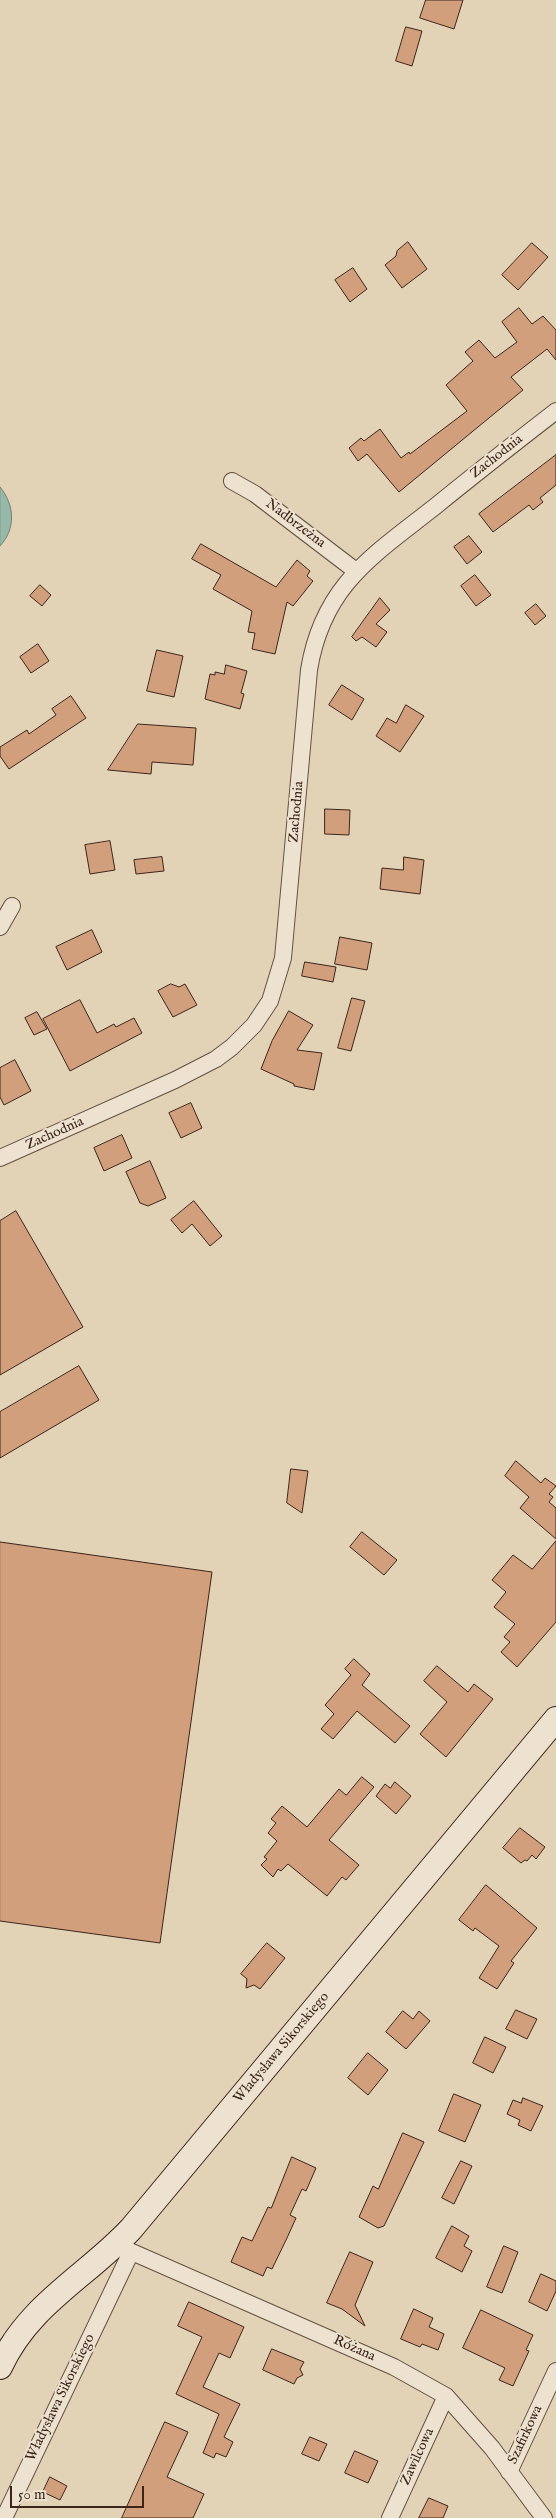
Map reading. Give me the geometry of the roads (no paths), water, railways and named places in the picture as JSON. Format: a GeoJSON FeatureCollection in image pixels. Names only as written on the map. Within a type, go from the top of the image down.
{"type":"FeatureCollection","features":[{"type":"Feature","properties":{"kind":"main road","name":"Władysława Sikorskiego"},"geometry":{"type":"LineString","coordinates":[[0,2367],[16,2337],[31,2318],[57,2293],[124,2248],[556,1719]]}},
{"type":"Feature","properties":{"kind":"street","name":"Zachodnia"},"geometry":{"type":"LineString","coordinates":[[0,1158],[196,1070],[244,1037],[263,1013],[276,987],[284,958],[312,656],[325,615],[356,571],[375,553],[556,411]]}},
{"type":"Feature","properties":{"kind":"street","name":"Nadbrzeżna"},"geometry":{"type":"LineString","coordinates":[[232,480],[256,494],[356,571]]}},
{"type":"Feature","properties":{"kind":"street"},"geometry":{"type":"LineString","coordinates":[[0,927],[12,906]]}},
{"type":"Feature","properties":{"kind":"street","name":"Różana"},"geometry":{"type":"LineString","coordinates":[[124,2248],[394,2367],[446,2396],[465,2414],[544,2518]]}},
{"type":"Feature","properties":{"kind":"street","name":"Władysława Sikorskiego"},"geometry":{"type":"LineString","coordinates":[[4,2518],[124,2248]]}},
{"type":"Feature","properties":{"kind":"street","name":"Szafirkowa"},"geometry":{"type":"LineString","coordinates":[[509,2472],[556,2371]]}},
{"type":"Feature","properties":{"kind":"street","name":"Zawilcowa"},"geometry":{"type":"LineString","coordinates":[[390,2518],[446,2396]]}}]}
